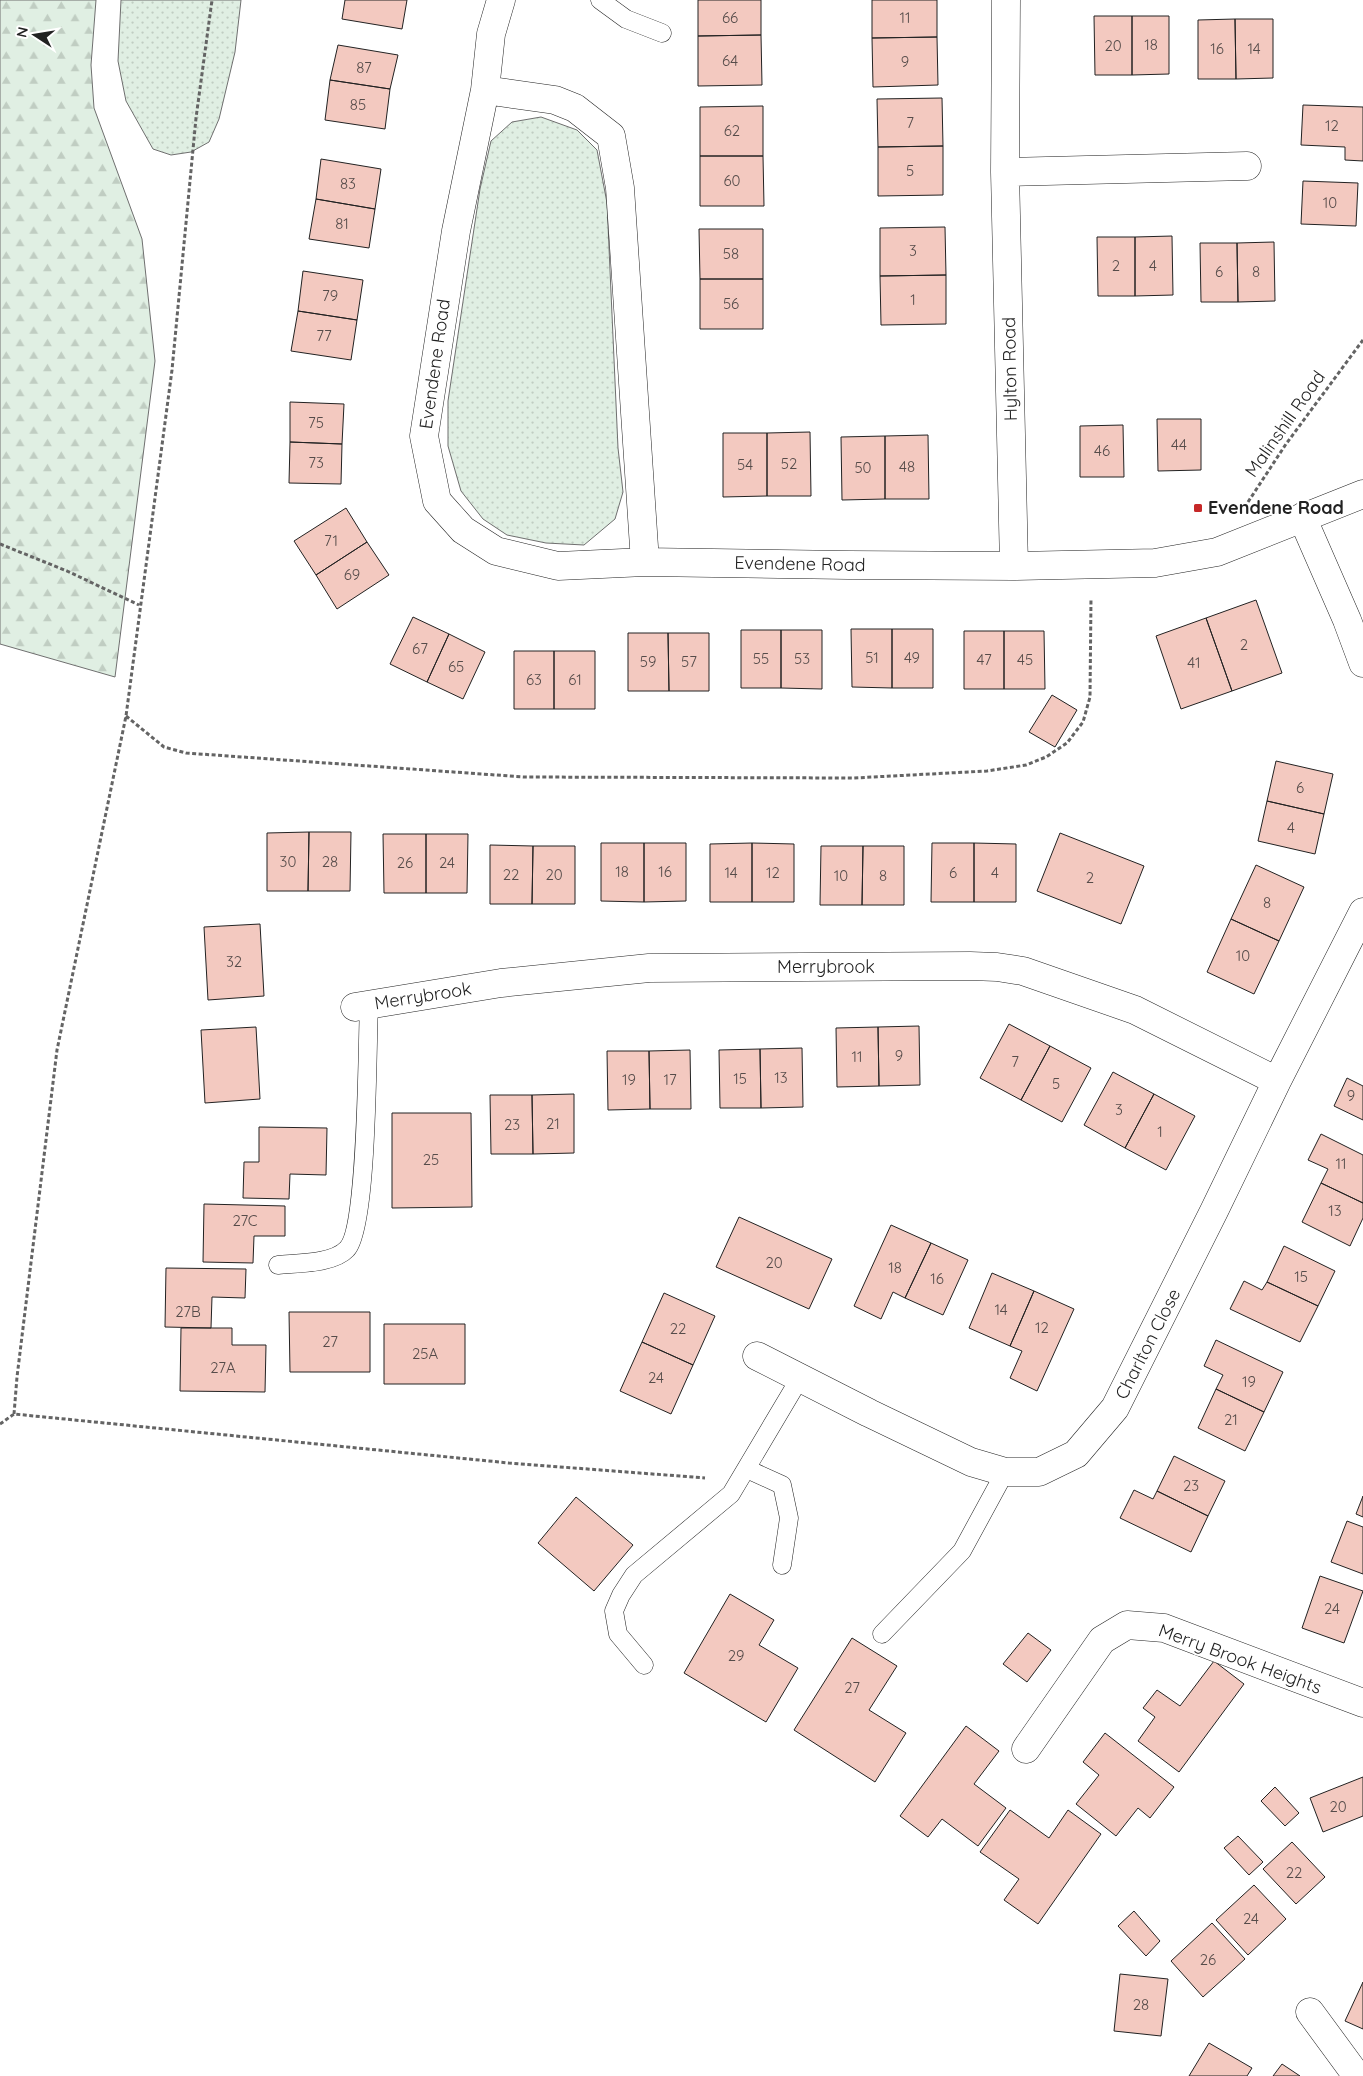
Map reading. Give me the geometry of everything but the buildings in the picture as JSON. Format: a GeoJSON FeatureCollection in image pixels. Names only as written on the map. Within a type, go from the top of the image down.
{"type":"FeatureCollection","features":[{"type":"Feature","properties":{"kind":"street","name":"Evendene Road"},"geometry":{"type":"LineString","coordinates":[[501,0],[491,34],[484,90],[456,231],[424,436],[437,501],[462,530],[496,551],[558,566],[645,562],[1014,566],[1155,563],[1217,552],[1363,494]]}},
{"type":"Feature","properties":{"kind":"street","name":"Hylton Road"},"geometry":{"type":"LineString","coordinates":[[1006,0],[1005,172],[1014,566]]}},
{"type":"Feature","properties":{"kind":"street"},"geometry":{"type":"LineString","coordinates":[[484,90],[555,100],[575,108],[612,136],[620,188],[645,562]]}},
{"type":"Feature","properties":{"kind":"street"},"geometry":{"type":"LineString","coordinates":[[1005,172],[1247,166]]}},
{"type":"Feature","properties":{"kind":"street"},"geometry":{"type":"LineString","coordinates":[[1302,517],[1347,620],[1363,663]]}},
{"type":"Feature","properties":{"kind":"street","name":"Charlton Close"},"geometry":{"type":"LineString","coordinates":[[758,1356],[971,1462],[1005,1472],[1039,1472],[1076,1454],[1116,1408],[1277,1080],[1363,912]]}},
{"type":"Feature","properties":{"kind":"street","name":"Merrybrook"},"geometry":{"type":"LineString","coordinates":[[362,1006],[501,983],[650,968],[998,967],[1023,971],[1135,1010],[1277,1080]]}},
{"type":"Feature","properties":{"kind":"street","name":"Merry Brook Heights"},"geometry":{"type":"LineString","coordinates":[[1026,1748],[1102,1640],[1127,1626],[1164,1628],[1363,1703]]}},
{"type":"Feature","properties":{"kind":"street"},"geometry":{"type":"LineString","coordinates":[[1310,2012],[1357,2076]]}},
{"type":"Feature","properties":{"kind":"lane"},"geometry":{"type":"LineString","coordinates":[[600,0],[626,18],[662,33]]}},
{"type":"Feature","properties":{"kind":"lane"},"geometry":{"type":"LineString","coordinates":[[278,1264],[324,1261],[347,1249],[354,1234],[362,1196],[362,1006]]}},
{"type":"Feature","properties":{"kind":"lane"},"geometry":{"type":"LineString","coordinates":[[644,1665],[618,1634],[614,1611],[621,1595],[634,1575],[731,1494],[800,1378]]}},
{"type":"Feature","properties":{"kind":"lane"},"geometry":{"type":"LineString","coordinates":[[747,1470],[782,1485],[789,1518],[782,1565]]}},
{"type":"Feature","properties":{"kind":"lane"},"geometry":{"type":"LineString","coordinates":[[882,1634],[962,1551],[1005,1472]]}},
{"type":"Feature","properties":{"kind":"path"},"geometry":{"type":"LineString","coordinates":[[14,1414],[57,1050],[126,716],[139,605],[172,370],[196,118],[212,0]]}},
{"type":"Feature","properties":{"kind":"path","name":"Malinshill Road"},"geometry":{"type":"LineString","coordinates":[[1217,552],[1286,444],[1363,340]]}},
{"type":"Feature","properties":{"kind":"path"},"geometry":{"type":"LineString","coordinates":[[0,544],[67,571],[139,605]]}},
{"type":"Feature","properties":{"kind":"path"},"geometry":{"type":"LineString","coordinates":[[126,716],[164,747],[186,753],[514,776],[854,778],[987,771],[1026,765],[1046,757],[1067,743],[1083,722],[1090,697],[1091,565]]}},
{"type":"Feature","properties":{"kind":"path"},"geometry":{"type":"LineString","coordinates":[[0,1424],[14,1414],[510,1463],[718,1479],[747,1470]]}},
{"type":"Feature","properties":{"kind":"green space"},"geometry":{"type":"Polygon","coordinates":[[[0,0],[96,0],[91,65],[94,108],[142,239],[155,361],[115,677],[0,644],[0,0]]]}},
{"type":"Feature","properties":{"kind":"green space"},"geometry":{"type":"Polygon","coordinates":[[[121,0],[241,0],[235,52],[219,119],[209,142],[191,152],[171,155],[153,149],[126,101],[118,61],[121,0]]]}},
{"type":"Feature","properties":{"kind":"green space"},"geometry":{"type":"Polygon","coordinates":[[[541,117],[577,130],[597,150],[607,203],[618,448],[623,492],[615,519],[584,545],[546,543],[507,535],[483,519],[461,491],[448,446],[448,401],[480,189],[491,141],[512,122],[541,117]]]}},
{"type":"Feature","properties":{"kind":"place","name":"Evendene Road"},"geometry":{"type":"Point","coordinates":[1198,508]}}]}
